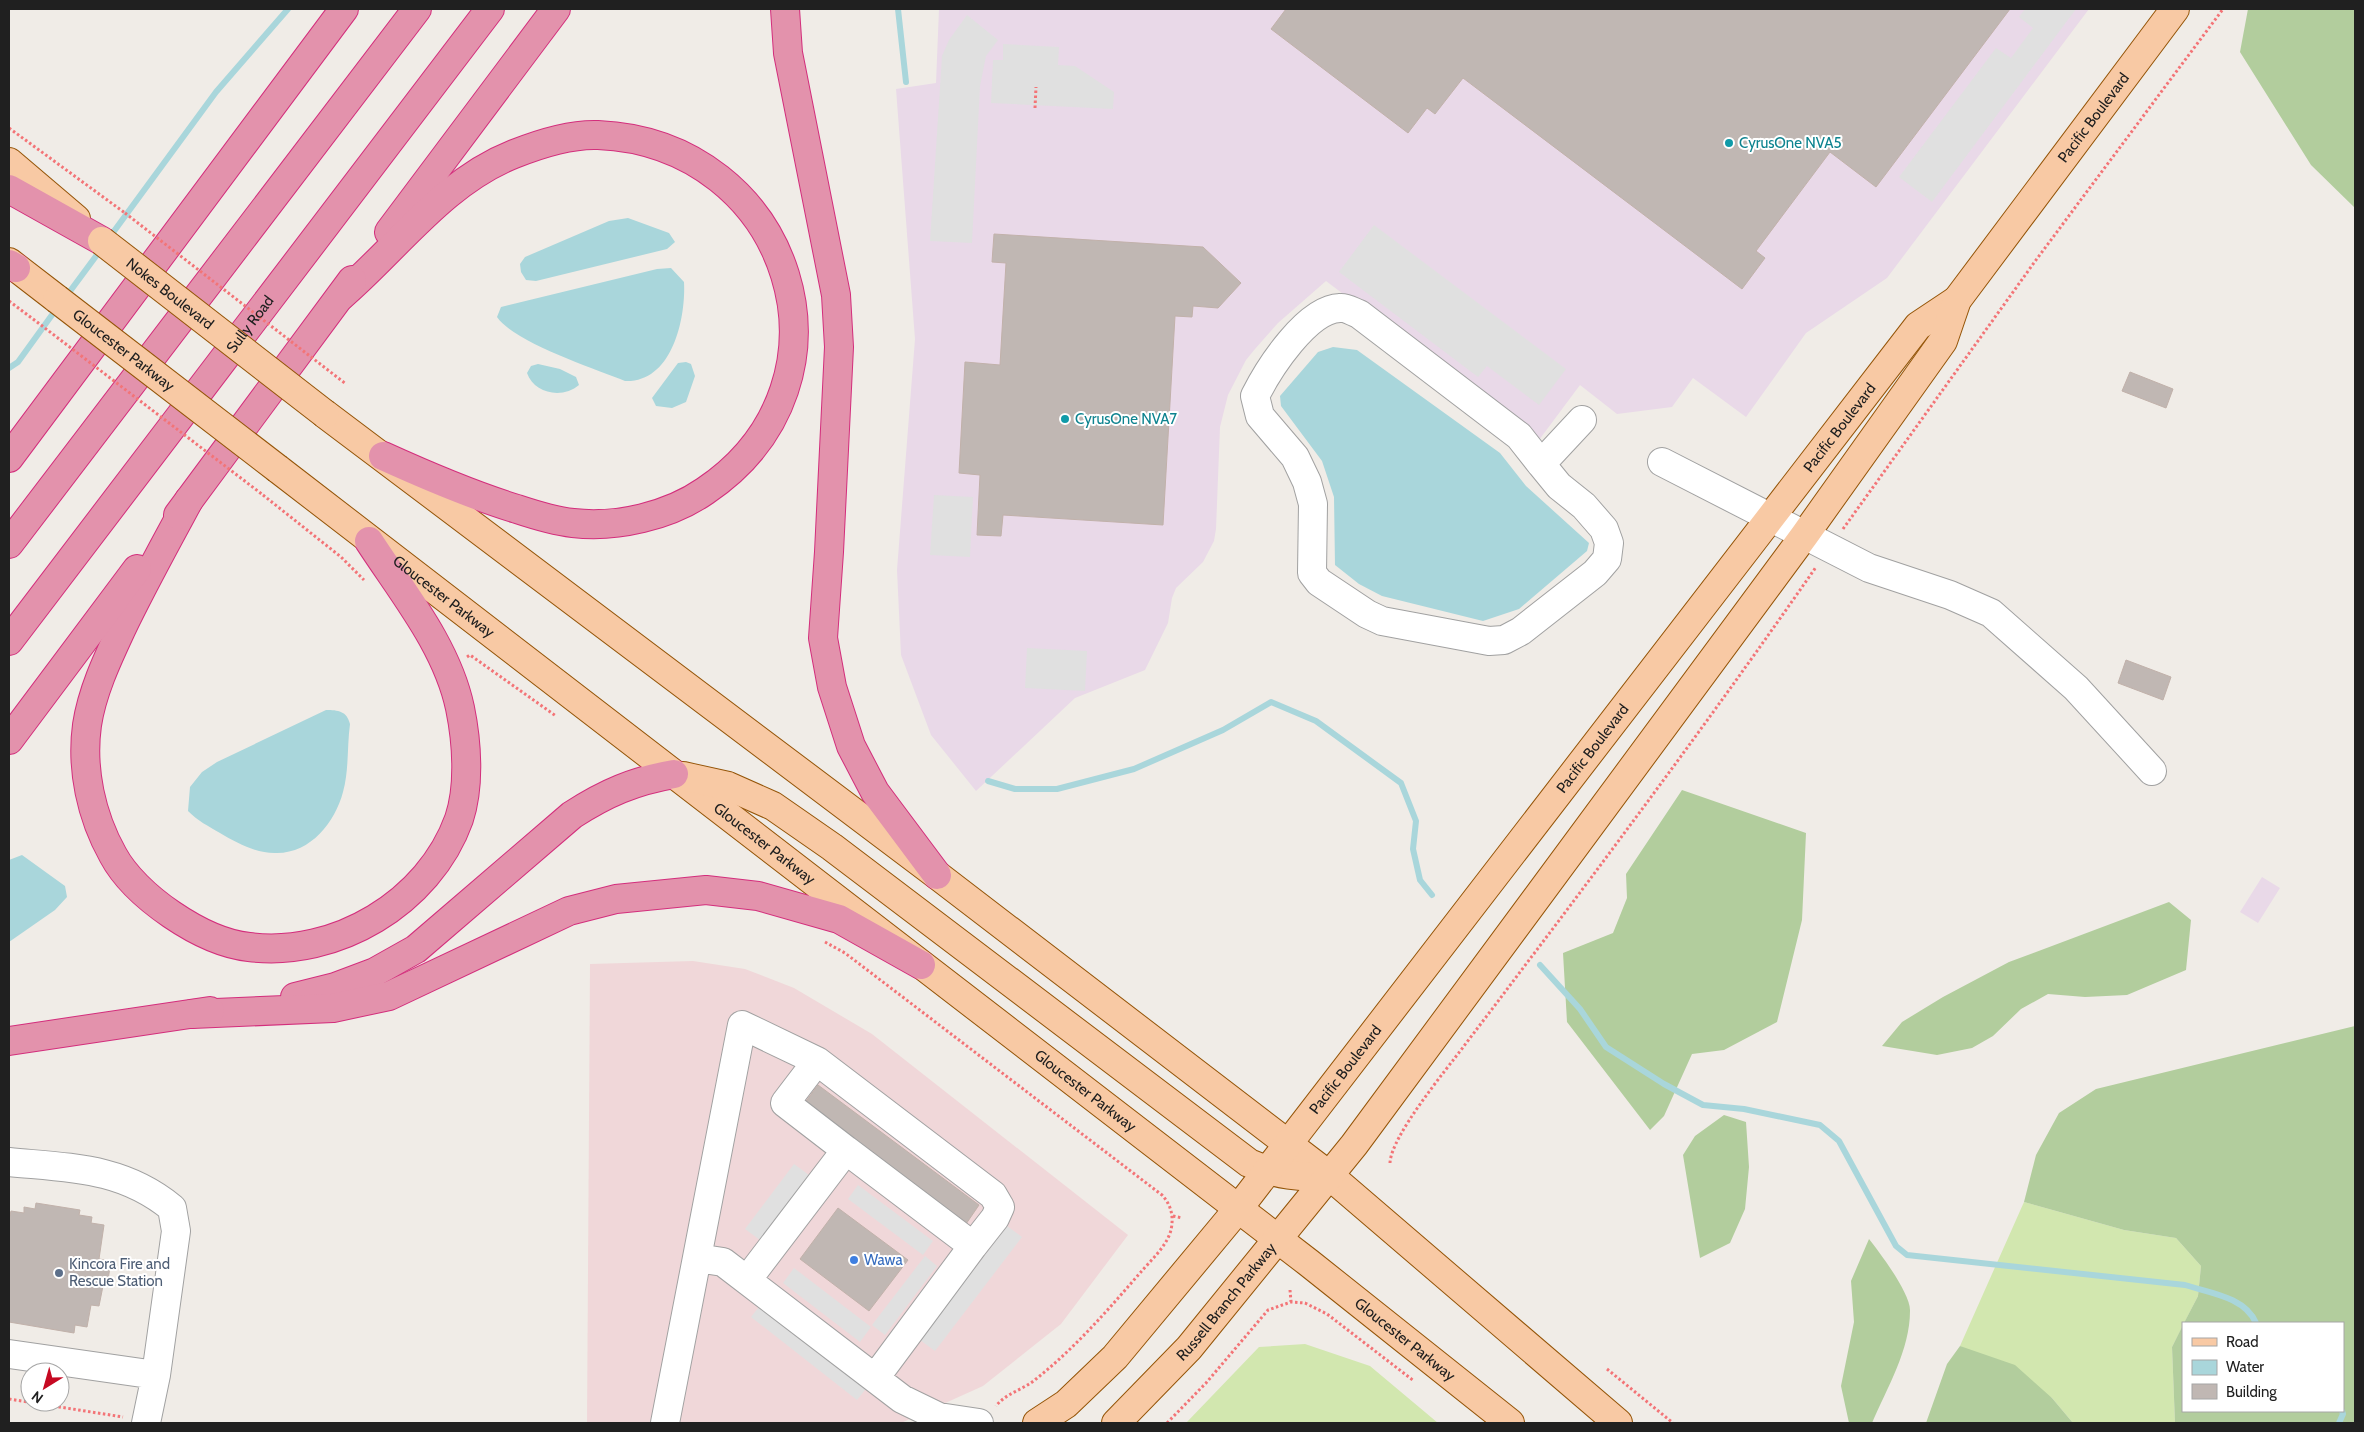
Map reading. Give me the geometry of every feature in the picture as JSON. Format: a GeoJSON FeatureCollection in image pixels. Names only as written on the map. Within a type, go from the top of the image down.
{"type":"FeatureCollection","features":[{"type":"Feature","properties":{"kind":"highway"},"geometry":{"type":"LineString","coordinates":[[9,458],[344,9]]}},
{"type":"Feature","properties":{"kind":"highway"},"geometry":{"type":"LineString","coordinates":[[9,544],[416,9]]}},
{"type":"Feature","properties":{"kind":"highway","name":"Sully Road"},"geometry":{"type":"LineString","coordinates":[[9,642],[490,9]]}},
{"type":"Feature","properties":{"kind":"highway"},"geometry":{"type":"LineString","coordinates":[[9,740],[556,9]]}},
{"type":"Feature","properties":{"kind":"highway"},"geometry":{"type":"LineString","coordinates":[[784,9],[788,53],[836,296],[839,347],[824,646],[832,687],[851,746],[875,792],[937,875]]}},
{"type":"Feature","properties":{"kind":"highway"},"geometry":{"type":"LineString","coordinates":[[341,296],[372,269],[444,197],[470,176],[513,154],[555,141],[596,134],[642,140],[679,152],[711,171],[743,199],[768,234],[785,272],[794,316],[792,352],[784,388],[771,421],[748,455],[723,479],[692,500],[657,514],[617,522],[573,524],[532,514],[474,496],[383,456]]}},
{"type":"Feature","properties":{"kind":"highway"},"geometry":{"type":"LineString","coordinates":[[9,189],[102,241]]}},
{"type":"Feature","properties":{"kind":"highway"},"geometry":{"type":"LineString","coordinates":[[189,500],[135,601],[102,671],[87,724],[85,767],[95,814],[113,857],[141,890],[178,920],[214,939],[248,947],[292,948],[328,941],[362,927],[397,903],[422,878],[447,845],[459,817],[464,787],[465,748],[460,706],[447,666],[431,636],[369,541]]}},
{"type":"Feature","properties":{"kind":"highway"},"geometry":{"type":"LineString","coordinates":[[9,1041],[287,998],[335,987],[375,972],[416,949],[572,815],[596,800],[638,782],[674,774]]}},
{"type":"Feature","properties":{"kind":"highway"},"geometry":{"type":"LineString","coordinates":[[192,1014],[333,1008],[389,996],[569,911],[616,899],[696,890],[758,896],[840,919],[921,965]]}},
{"type":"Feature","properties":{"kind":"main road","name":"Pacific Boulevard"},"geometry":{"type":"LineString","coordinates":[[1330,1176],[1804,536],[1943,341],[1957,300],[2175,9]]}},
{"type":"Feature","properties":{"kind":"main road","name":"Nokes Boulevard"},"geometry":{"type":"LineString","coordinates":[[9,162],[102,241],[325,414],[383,456]]}},
{"type":"Feature","properties":{"kind":"main road","name":"Gloucester Parkway"},"geometry":{"type":"LineString","coordinates":[[11,265],[1238,1208],[1510,1423]]}},
{"type":"Feature","properties":{"kind":"main road","name":"Pacific Boulevard"},"geometry":{"type":"LineString","coordinates":[[1238,1208],[1918,326],[1957,300]]}},
{"type":"Feature","properties":{"kind":"main road"},"geometry":{"type":"LineString","coordinates":[[383,456],[937,875],[1330,1176],[1618,1423]]}},
{"type":"Feature","properties":{"kind":"main road"},"geometry":{"type":"LineString","coordinates":[[674,774],[728,786],[773,806],[914,908],[1216,1140],[1249,1163],[1282,1175],[1306,1178],[1330,1176]]}},
{"type":"Feature","properties":{"kind":"main road","name":"Russell Branch Parkway"},"geometry":{"type":"LineString","coordinates":[[1116,1423],[1189,1348],[1330,1176]]}},
{"type":"Feature","properties":{"kind":"main road"},"geometry":{"type":"LineString","coordinates":[[1037,1423],[1066,1404],[1115,1357],[1238,1208]]}},
{"type":"Feature","properties":{"kind":"street"},"geometry":{"type":"LineString","coordinates":[[1342,307],[1359,314],[1518,436],[1541,464],[1559,486],[1584,506],[1604,529],[1609,543],[1607,559],[1595,574],[1520,631],[1504,640],[1490,641],[1382,621],[1367,614],[1319,582],[1312,573],[1313,504],[1307,482],[1295,457],[1260,416],[1255,396],[1282,353],[1316,316],[1326,310],[1342,307]]}},
{"type":"Feature","properties":{"kind":"street"},"geometry":{"type":"LineString","coordinates":[[1541,464],[1582,420]]}},
{"type":"Feature","properties":{"kind":"street"},"geometry":{"type":"LineString","coordinates":[[1662,462],[1869,568],[1950,596],[1990,613],[2076,688],[2152,771]]}},
{"type":"Feature","properties":{"kind":"street"},"geometry":{"type":"LineString","coordinates":[[665,1423],[742,1025],[817,1062],[993,1195],[1000,1207],[998,1213],[974,1246],[875,1378]]}},
{"type":"Feature","properties":{"kind":"street"},"geometry":{"type":"LineString","coordinates":[[817,1062],[785,1103],[974,1246]]}},
{"type":"Feature","properties":{"kind":"street"},"geometry":{"type":"LineString","coordinates":[[747,1280],[846,1150]]}},
{"type":"Feature","properties":{"kind":"street"},"geometry":{"type":"LineString","coordinates":[[9,1162],[101,1172],[152,1192],[172,1208],[176,1231],[156,1375],[146,1422]]}},
{"type":"Feature","properties":{"kind":"street"},"geometry":{"type":"LineString","coordinates":[[696,1258],[723,1262],[902,1399],[939,1417],[987,1415]]}},
{"type":"Feature","properties":{"kind":"street"},"geometry":{"type":"LineString","coordinates":[[9,1354],[156,1375]]}},
{"type":"Feature","properties":{"kind":"path"},"geometry":{"type":"LineString","coordinates":[[1390,1163],[1390,1154],[1398,1137],[1448,1067],[1607,857],[1752,658],[2036,260],[2223,9]]}},
{"type":"Feature","properties":{"kind":"path"},"geometry":{"type":"LineString","coordinates":[[1035,108],[1036,87]]}},
{"type":"Feature","properties":{"kind":"path"},"geometry":{"type":"LineString","coordinates":[[9,128],[126,213],[346,384]]}},
{"type":"Feature","properties":{"kind":"path"},"geometry":{"type":"LineString","coordinates":[[9,301],[263,495],[341,557],[369,586]]}},
{"type":"Feature","properties":{"kind":"path"},"geometry":{"type":"LineString","coordinates":[[470,656],[564,722]]}},
{"type":"Feature","properties":{"kind":"path"},"geometry":{"type":"LineString","coordinates":[[819,938],[852,959],[1162,1195],[1169,1204],[1173,1216],[1166,1241],[1094,1326],[1035,1380],[1020,1391],[1003,1397],[987,1415]]}},
{"type":"Feature","properties":{"kind":"path"},"geometry":{"type":"LineString","coordinates":[[1173,1216],[1182,1218]]}},
{"type":"Feature","properties":{"kind":"path"},"geometry":{"type":"LineString","coordinates":[[1290,1290],[1291,1302]]}},
{"type":"Feature","properties":{"kind":"path"},"geometry":{"type":"LineString","coordinates":[[1167,1423],[1206,1383],[1268,1310],[1291,1302],[1305,1303],[1327,1314],[1418,1383]]}},
{"type":"Feature","properties":{"kind":"path"},"geometry":{"type":"LineString","coordinates":[[1607,1369],[1673,1423]]}},
{"type":"Feature","properties":{"kind":"path"},"geometry":{"type":"LineString","coordinates":[[9,1399],[146,1422]]}},
{"type":"Feature","properties":{"kind":"shaded area"},"geometry":{"type":"Polygon","coordinates":[[[939,9],[2089,9],[1887,278],[1806,333],[1746,417],[1693,378],[1672,407],[1617,414],[1580,385],[1536,444],[1444,370],[1326,281],[1278,323],[1255,349],[1246,360],[1228,395],[1220,427],[1214,541],[1203,562],[1176,588],[1172,598],[1168,623],[1145,670],[1075,698],[976,791],[931,735],[901,655],[897,570],[915,339],[896,89],[936,83],[939,9]]]}},
{"type":"Feature","properties":{"kind":"shaded area"},"geometry":{"type":"Polygon","coordinates":[[[2025,9],[2076,9],[1932,202],[1899,177],[1996,48],[2011,58],[2033,28],[2019,17],[2025,9]]]}},
{"type":"Feature","properties":{"kind":"shaded area"},"geometry":{"type":"Polygon","coordinates":[[[967,15],[998,40],[986,56],[980,86],[972,243],[930,241],[942,56],[949,40],[967,15]]]}},
{"type":"Feature","properties":{"kind":"shaded area"},"geometry":{"type":"Polygon","coordinates":[[[1003,44],[1059,47],[1058,65],[1075,66],[1114,92],[1113,109],[991,103],[993,60],[1003,60],[1003,44]]]}},
{"type":"Feature","properties":{"kind":"shaded area"},"geometry":{"type":"Polygon","coordinates":[[[1374,225],[1566,369],[1539,405],[1487,366],[1478,377],[1339,272],[1374,225]]]}},
{"type":"Feature","properties":{"kind":"shaded area"},"geometry":{"type":"Polygon","coordinates":[[[934,495],[973,497],[970,557],[930,555],[934,495]]]}},
{"type":"Feature","properties":{"kind":"shaded area"},"geometry":{"type":"Polygon","coordinates":[[[1027,648],[1087,651],[1085,691],[1025,688],[1027,648]]]}},
{"type":"Feature","properties":{"kind":"shaded area"},"geometry":{"type":"Polygon","coordinates":[[[2262,877],[2280,888],[2258,923],[2240,912],[2262,877]]]}},
{"type":"Feature","properties":{"kind":"shaded area"},"geometry":{"type":"Polygon","coordinates":[[[693,961],[745,969],[794,988],[872,1034],[1128,1235],[1061,1324],[983,1386],[901,1423],[587,1423],[590,964],[693,961]]]}},
{"type":"Feature","properties":{"kind":"shaded area"},"geometry":{"type":"Polygon","coordinates":[[[794,1164],[809,1175],[760,1240],[745,1229],[794,1164]]]}},
{"type":"Feature","properties":{"kind":"shaded area"},"geometry":{"type":"Polygon","coordinates":[[[858,1185],[933,1241],[923,1255],[848,1199],[858,1185]]]}},
{"type":"Feature","properties":{"kind":"shaded area"},"geometry":{"type":"Polygon","coordinates":[[[1007,1226],[1022,1237],[935,1351],[920,1340],[1007,1226]]]}},
{"type":"Feature","properties":{"kind":"shaded area"},"geometry":{"type":"Polygon","coordinates":[[[925,1256],[937,1266],[885,1335],[872,1325],[925,1256]]]}},
{"type":"Feature","properties":{"kind":"shaded area"},"geometry":{"type":"Polygon","coordinates":[[[794,1268],[871,1327],[860,1342],[783,1283],[794,1268]]]}},
{"type":"Feature","properties":{"kind":"shaded area"},"geometry":{"type":"Polygon","coordinates":[[[762,1303],[869,1385],[857,1400],[751,1317],[762,1303]]]}},
{"type":"Feature","properties":{"kind":"green space"},"geometry":{"type":"Polygon","coordinates":[[[2248,9],[2355,9],[2355,208],[2311,165],[2240,52],[2248,9]]]}},
{"type":"Feature","properties":{"kind":"green space"},"geometry":{"type":"Polygon","coordinates":[[[1682,790],[1806,833],[1802,920],[1777,1022],[1724,1050],[1692,1054],[1664,1116],[1650,1130],[1567,1022],[1563,953],[1613,933],[1627,898],[1626,874],[1682,790]]]}},
{"type":"Feature","properties":{"kind":"green space"},"geometry":{"type":"Polygon","coordinates":[[[2169,902],[2191,920],[2186,970],[2127,995],[2085,997],[2048,994],[2021,1009],[1993,1036],[1972,1048],[1937,1055],[1882,1046],[1902,1022],[1943,997],[2009,962],[2169,902]]]}},
{"type":"Feature","properties":{"kind":"green space"},"geometry":{"type":"Polygon","coordinates":[[[2355,1026],[2355,1423],[2175,1423],[2172,1347],[2182,1327],[2182,1412],[2344,1412],[2344,1322],[2185,1322],[2198,1296],[2201,1266],[2176,1238],[2124,1230],[2024,1202],[2036,1155],[2059,1113],[2096,1089],[2355,1026]]]}},
{"type":"Feature","properties":{"kind":"green space"},"geometry":{"type":"Polygon","coordinates":[[[1724,1115],[1746,1122],[1749,1167],[1745,1209],[1730,1243],[1700,1258],[1683,1155],[1695,1136],[1724,1115]]]}},
{"type":"Feature","properties":{"kind":"green space"},"geometry":{"type":"Polygon","coordinates":[[[2024,1202],[2124,1230],[2176,1238],[2201,1266],[2198,1296],[2185,1322],[2182,1322],[2182,1327],[2172,1347],[2175,1423],[2073,1423],[2052,1398],[1960,1346],[2024,1202]]]}},
{"type":"Feature","properties":{"kind":"green space"},"geometry":{"type":"Polygon","coordinates":[[[1869,1239],[1894,1274],[1906,1295],[1910,1311],[1909,1326],[1897,1368],[1872,1423],[1849,1423],[1841,1386],[1854,1322],[1851,1281],[1869,1239]]]}},
{"type":"Feature","properties":{"kind":"green space"},"geometry":{"type":"Polygon","coordinates":[[[1305,1344],[1370,1366],[1438,1423],[1186,1423],[1259,1347],[1305,1344]]]}},
{"type":"Feature","properties":{"kind":"green space"},"geometry":{"type":"Polygon","coordinates":[[[1960,1346],[2015,1365],[2052,1398],[2073,1423],[1926,1423],[1947,1364],[1960,1346]]]}},
{"type":"Feature","properties":{"kind":"water"},"geometry":{"type":"Polygon","coordinates":[[[628,218],[669,233],[675,242],[667,249],[536,281],[526,280],[521,272],[520,264],[525,257],[609,221],[628,218]]]}},
{"type":"Feature","properties":{"kind":"water"},"geometry":{"type":"Polygon","coordinates":[[[671,268],[684,282],[684,297],[679,330],[665,360],[654,372],[641,379],[625,381],[556,354],[520,336],[506,327],[497,317],[501,307],[657,269],[671,268]]]}},
{"type":"Feature","properties":{"kind":"water"},"geometry":{"type":"Polygon","coordinates":[[[1333,347],[1357,350],[1500,453],[1526,486],[1589,543],[1587,551],[1519,609],[1483,621],[1382,596],[1359,584],[1335,565],[1334,497],[1322,461],[1281,406],[1280,396],[1318,352],[1333,347]]]}},
{"type":"Feature","properties":{"kind":"water"},"geometry":{"type":"Polygon","coordinates":[[[686,362],[691,364],[695,376],[686,402],[672,408],[656,406],[652,398],[678,363],[686,362]]]}},
{"type":"Feature","properties":{"kind":"water"},"geometry":{"type":"Polygon","coordinates":[[[538,364],[560,369],[576,377],[579,385],[565,392],[557,393],[542,390],[536,386],[527,373],[531,366],[538,364]]]}},
{"type":"Feature","properties":{"kind":"water"},"geometry":{"type":"Polygon","coordinates":[[[326,710],[341,712],[349,720],[346,776],[343,792],[334,814],[320,834],[311,842],[289,852],[262,852],[227,837],[203,823],[188,811],[190,787],[202,772],[217,762],[326,710]]]}},
{"type":"Feature","properties":{"kind":"water"},"geometry":{"type":"Polygon","coordinates":[[[22,855],[65,886],[67,897],[55,910],[9,942],[9,860],[22,855]]]}},
{"type":"Feature","properties":{"kind":"building","name":"CyrusOne NVA5"},"geometry":{"type":"Polygon","coordinates":[[[1286,9],[2010,9],[1876,187],[1830,152],[1756,251],[1765,258],[1742,289],[1463,78],[1435,114],[1427,108],[1408,133],[1271,29],[1286,9]]]}},
{"type":"Feature","properties":{"kind":"building","name":"CyrusOne NVA7"},"geometry":{"type":"Polygon","coordinates":[[[994,234],[1203,247],[1241,283],[1218,308],[1193,306],[1192,317],[1175,316],[1163,525],[1003,515],[1001,536],[977,535],[980,475],[959,473],[965,362],[1000,365],[1006,263],[992,262],[994,234]]]}},
{"type":"Feature","properties":{"kind":"building"},"geometry":{"type":"Polygon","coordinates":[[[2130,372],[2173,389],[2166,408],[2122,391],[2130,372]]]}},
{"type":"Feature","properties":{"kind":"building"},"geometry":{"type":"Polygon","coordinates":[[[2126,660],[2171,677],[2163,700],[2118,683],[2126,660]]]}},
{"type":"Feature","properties":{"kind":"building"},"geometry":{"type":"Polygon","coordinates":[[[818,1085],[979,1205],[966,1224],[804,1104],[818,1085]]]}},
{"type":"Feature","properties":{"kind":"building","name":"Kincora Fire and Rescue Station"},"geometry":{"type":"Polygon","coordinates":[[[36,1203],[80,1210],[79,1215],[92,1217],[91,1223],[104,1225],[99,1259],[111,1261],[107,1286],[103,1286],[99,1306],[91,1305],[87,1327],[75,1325],[74,1333],[9,1322],[9,1219],[11,1211],[24,1213],[24,1207],[35,1209],[36,1203]]]}},
{"type":"Feature","properties":{"kind":"building","name":"Wawa"},"geometry":{"type":"Polygon","coordinates":[[[838,1208],[908,1260],[869,1311],[800,1259],[838,1208]]]}},
{"type":"Feature","properties":{"kind":"waterway"},"geometry":{"type":"LineString","coordinates":[[109,238],[216,92],[288,9]]}},
{"type":"Feature","properties":{"kind":"waterway"},"geometry":{"type":"LineString","coordinates":[[898,9],[906,82]]}},
{"type":"Feature","properties":{"kind":"waterway"},"geometry":{"type":"LineString","coordinates":[[65,298],[102,248]]}},
{"type":"Feature","properties":{"kind":"waterway"},"geometry":{"type":"LineString","coordinates":[[9,368],[18,362],[57,308]]}},
{"type":"Feature","properties":{"kind":"waterway"},"geometry":{"type":"LineString","coordinates":[[988,781],[1015,789],[1057,789],[1134,769],[1223,730],[1271,702],[1316,721],[1401,783],[1416,821],[1413,849],[1420,880],[1432,895]]}},
{"type":"Feature","properties":{"kind":"waterway"},"geometry":{"type":"LineString","coordinates":[[1540,965],[1580,1009],[1606,1047],[1664,1084],[1703,1105],[1744,1109],[1820,1125],[1839,1141],[1896,1246],[1907,1255],[2185,1285],[2226,1297],[2244,1307],[2255,1322]]}},
{"type":"Feature","properties":{"kind":"waterway"},"geometry":{"type":"LineString","coordinates":[[2339,1423],[2342,1412]]}},
{"type":"Feature","properties":{"kind":"place","name":"CyrusOne NVA5"},"geometry":{"type":"Point","coordinates":[1729,143]}},
{"type":"Feature","properties":{"kind":"place","name":"CyrusOne NVA7"},"geometry":{"type":"Point","coordinates":[1065,419]}},
{"type":"Feature","properties":{"kind":"place","name":"Wawa"},"geometry":{"type":"Point","coordinates":[854,1260]}},
{"type":"Feature","properties":{"kind":"place","name":"Kincora Fire and Rescue Station"},"geometry":{"type":"Point","coordinates":[59,1273]}}]}
